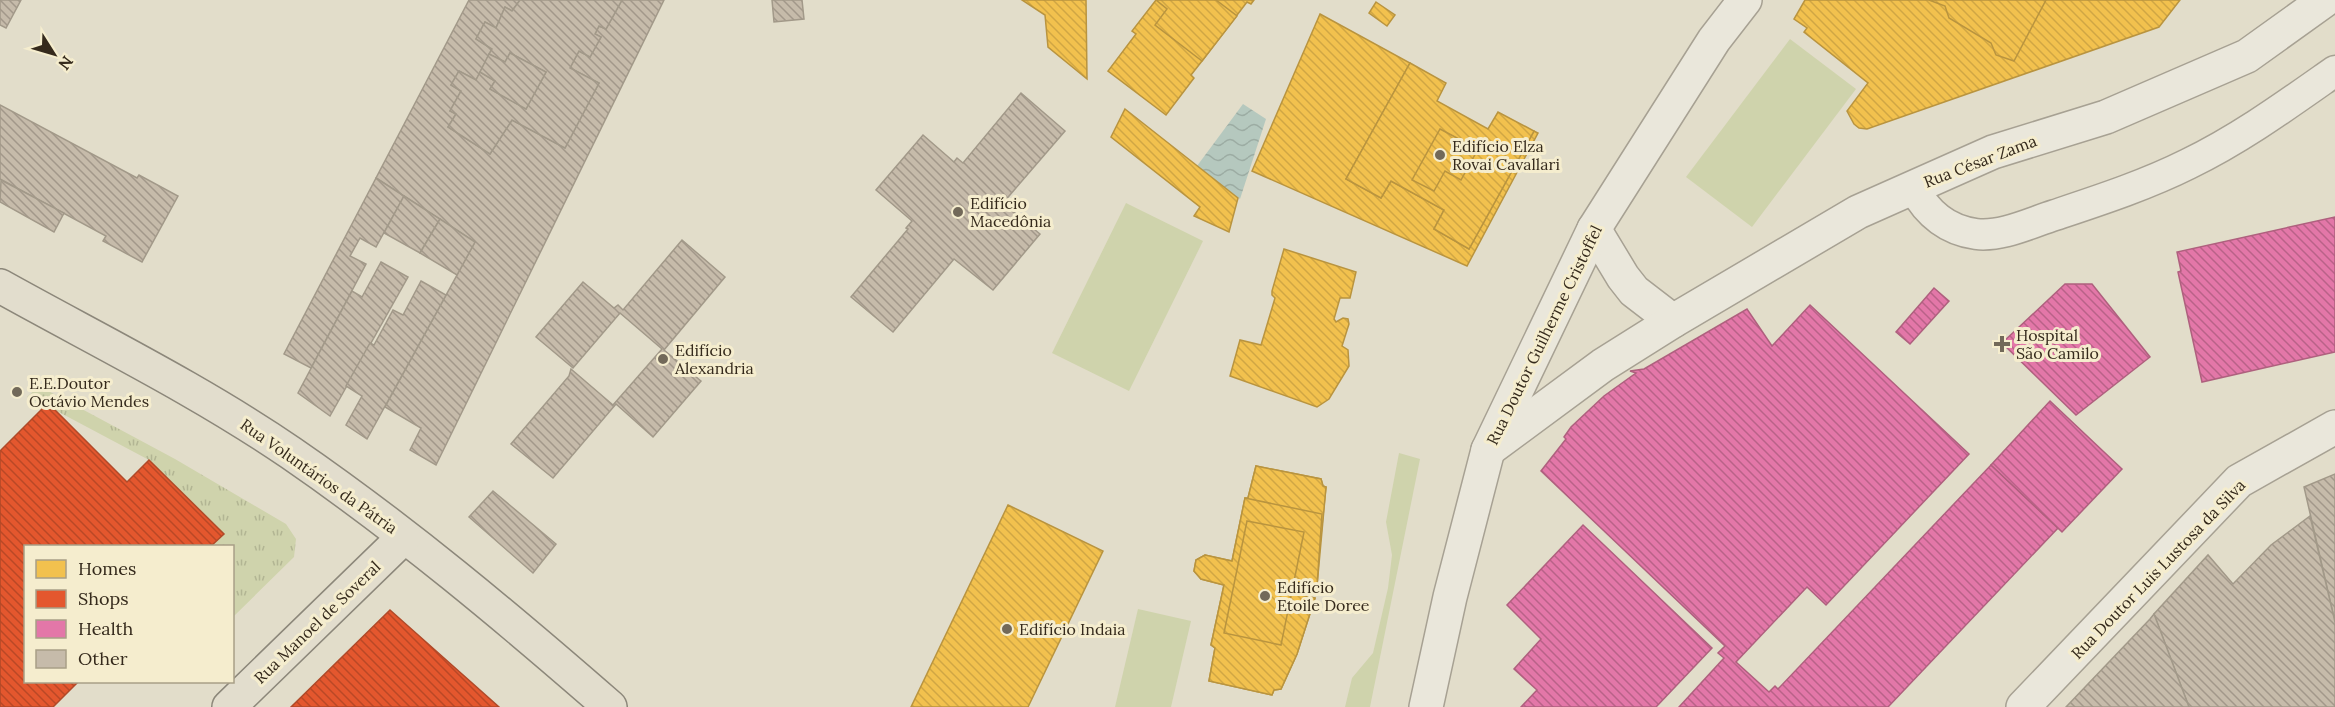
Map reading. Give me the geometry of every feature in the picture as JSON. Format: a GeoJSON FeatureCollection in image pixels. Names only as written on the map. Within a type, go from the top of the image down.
{"type":"FeatureCollection","features":[{"type":"Feature","properties":{"kind":"main road","name":"Rua Voluntários da Pátria"},"geometry":{"type":"LineString","coordinates":[[0,286],[223,410],[291,453],[404,537],[537,644],[610,707]]}},
{"type":"Feature","properties":{"kind":"main road","name":"Rua Manoel de Soveral"},"geometry":{"type":"LineString","coordinates":[[229,707],[404,537]]}},
{"type":"Feature","properties":{"kind":"street","name":"Rua Doutor Guilherme Cristoffel"},"geometry":{"type":"LineString","coordinates":[[1426,707],[1450,597],[1488,450],[1594,229],[1714,40],[1745,0]]}},
{"type":"Feature","properties":{"kind":"street","name":"Rua César Zama"},"geometry":{"type":"LineString","coordinates":[[1488,450],[1603,365],[1672,321],[1858,212],[1993,152],[2106,117],[2247,56],[2325,0]]}},
{"type":"Feature","properties":{"kind":"street"},"geometry":{"type":"LineString","coordinates":[[1594,229],[1634,291],[1672,321]]}},
{"type":"Feature","properties":{"kind":"street","name":"Rua Doutor Luis Lustosa da Silva"},"geometry":{"type":"LineString","coordinates":[[2023,707],[2239,482],[2335,427]]}},
{"type":"Feature","properties":{"kind":"lane"},"geometry":{"type":"LineString","coordinates":[[1913,187],[1922,204],[1938,220],[1958,230],[1978,234],[2003,232],[2108,197],[2188,164],[2269,117],[2335,71]]}},
{"type":"Feature","properties":{"kind":"green space"},"geometry":{"type":"Polygon","coordinates":[[[1790,39],[1856,89],[1752,227],[1686,177],[1790,39]]]}},
{"type":"Feature","properties":{"kind":"green space"},"geometry":{"type":"Polygon","coordinates":[[[1126,203],[1203,241],[1129,391],[1052,353],[1126,203]]]}},
{"type":"Feature","properties":{"kind":"green space"},"geometry":{"type":"Polygon","coordinates":[[[39,386],[175,459],[286,524],[296,539],[294,557],[234,616],[234,545],[212,545],[223,534],[149,460],[27,397],[39,386]]]}},
{"type":"Feature","properties":{"kind":"green space"},"geometry":{"type":"Polygon","coordinates":[[[1399,453],[1420,459],[1370,707],[1345,707],[1352,678],[1373,653],[1388,588],[1392,555],[1386,522],[1399,453]]]}},
{"type":"Feature","properties":{"kind":"green space"},"geometry":{"type":"Polygon","coordinates":[[[1138,609],[1191,621],[1171,707],[1115,707],[1138,609]]]}},
{"type":"Feature","properties":{"kind":"water"},"geometry":{"type":"Polygon","coordinates":[[[1243,104],[1266,119],[1240,199],[1197,166],[1243,104]]]}},
{"type":"Feature","properties":{"kind":"building: Homes"},"geometry":{"type":"Polygon","coordinates":[[[1022,0],[1086,0],[1087,79],[1048,47],[1045,15],[1022,0]]]}},
{"type":"Feature","properties":{"kind":"building: Homes"},"geometry":{"type":"Polygon","coordinates":[[[1156,0],[1254,0],[1251,4],[1247,2],[1191,75],[1194,78],[1166,115],[1108,71],[1136,34],[1132,31],[1156,0]]]}},
{"type":"Feature","properties":{"kind":"building: Homes"},"geometry":{"type":"Polygon","coordinates":[[[1156,0],[1216,0],[1237,16],[1202,61],[1155,25],[1167,9],[1156,0]]]}},
{"type":"Feature","properties":{"kind":"building: Homes"},"geometry":{"type":"Polygon","coordinates":[[[1805,0],[2180,0],[2159,27],[1867,129],[1859,128],[1854,124],[1847,111],[1868,83],[1804,32],[1807,28],[1794,19],[1805,0]]]}},
{"type":"Feature","properties":{"kind":"building: Homes"},"geometry":{"type":"Polygon","coordinates":[[[1929,0],[2046,0],[2014,61],[1996,55],[1991,43],[1949,18],[1945,6],[1929,0]]]}},
{"type":"Feature","properties":{"kind":"building: Homes"},"geometry":{"type":"Polygon","coordinates":[[[1376,2],[1395,15],[1387,26],[1369,13],[1376,2]]]}},
{"type":"Feature","properties":{"kind":"building: Homes"},"geometry":{"type":"Polygon","coordinates":[[[1320,14],[1410,63],[1346,179],[1381,198],[1391,181],[1444,210],[1434,229],[1469,249],[1534,131],[1538,133],[1467,266],[1252,171],[1320,14]]]}},
{"type":"Feature","properties":{"kind":"building: Homes","name":"Edifício Elza Rovai Cavallari"},"geometry":{"type":"Polygon","coordinates":[[[1410,63],[1446,83],[1437,101],[1488,129],[1498,112],[1534,131],[1469,249],[1434,229],[1444,210],[1391,181],[1381,198],[1346,179],[1410,63]]]}},
{"type":"Feature","properties":{"kind":"building: Homes"},"geometry":{"type":"Polygon","coordinates":[[[1125,109],[1238,198],[1229,232],[1194,216],[1200,207],[1111,137],[1125,109]]]}},
{"type":"Feature","properties":{"kind":"building: Homes"},"geometry":{"type":"Polygon","coordinates":[[[1440,129],[1478,149],[1461,180],[1445,171],[1434,191],[1412,180],[1440,129]]]}},
{"type":"Feature","properties":{"kind":"building: Homes"},"geometry":{"type":"Polygon","coordinates":[[[1284,249],[1356,272],[1350,298],[1340,298],[1334,319],[1336,322],[1343,318],[1348,319],[1349,324],[1342,346],[1348,350],[1349,366],[1329,399],[1317,407],[1230,376],[1240,340],[1261,345],[1275,298],[1272,291],[1284,249]]]}},
{"type":"Feature","properties":{"kind":"building: Homes"},"geometry":{"type":"Polygon","coordinates":[[[1256,466],[1321,479],[1323,486],[1326,487],[1320,545],[1322,514],[1248,498],[1256,466]]]}},
{"type":"Feature","properties":{"kind":"building: Homes","name":"Edifício Etoile Doree"},"geometry":{"type":"Polygon","coordinates":[[[1256,466],[1321,479],[1323,486],[1326,487],[1317,586],[1302,584],[1300,595],[1315,598],[1297,654],[1281,689],[1274,690],[1272,695],[1209,681],[1215,648],[1211,645],[1224,585],[1201,579],[1194,571],[1196,560],[1205,555],[1232,561],[1245,498],[1248,498],[1256,466]]]}},
{"type":"Feature","properties":{"kind":"building: Homes","name":"Edifício Etoile Doree"},"geometry":{"type":"Polygon","coordinates":[[[1245,498],[1322,514],[1317,586],[1302,584],[1300,595],[1315,598],[1297,654],[1281,689],[1274,690],[1272,695],[1209,681],[1215,648],[1211,645],[1224,585],[1201,579],[1194,571],[1196,560],[1205,555],[1232,561],[1245,498]]]}},
{"type":"Feature","properties":{"kind":"building: Homes","name":"Edifício Indaia"},"geometry":{"type":"Polygon","coordinates":[[[1008,505],[1103,551],[1028,707],[911,707],[1008,505]]]}},
{"type":"Feature","properties":{"kind":"building: Homes"},"geometry":{"type":"Polygon","coordinates":[[[1247,521],[1304,532],[1281,645],[1224,633],[1247,521]]]}},
{"type":"Feature","properties":{"kind":"building: Shops"},"geometry":{"type":"Polygon","coordinates":[[[43,408],[55,410],[127,482],[149,460],[224,534],[212,545],[24,545],[24,683],[77,683],[53,707],[0,707],[0,451],[43,408]]]}},
{"type":"Feature","properties":{"kind":"building: Shops"},"geometry":{"type":"Polygon","coordinates":[[[390,610],[462,674],[499,707],[291,707],[390,610]]]}},
{"type":"Feature","properties":{"kind":"building: Health"},"geometry":{"type":"Polygon","coordinates":[[[2335,217],[2335,352],[2202,382],[2178,272],[2181,271],[2177,252],[2335,217]]]}},
{"type":"Feature","properties":{"kind":"building: Health"},"geometry":{"type":"Polygon","coordinates":[[[2065,284],[2092,284],[2150,357],[2076,415],[2002,343],[2065,284]]]}},
{"type":"Feature","properties":{"kind":"building: Health"},"geometry":{"type":"Polygon","coordinates":[[[1934,288],[1949,301],[1910,344],[1896,332],[1934,288]]]}},
{"type":"Feature","properties":{"kind":"building: Health"},"geometry":{"type":"Polygon","coordinates":[[[1810,305],[1969,454],[1826,605],[1807,587],[1736,662],[1769,692],[1775,686],[1778,689],[1991,465],[2058,528],[1888,707],[1679,707],[1724,658],[1718,653],[1725,646],[1541,471],[1566,439],[1564,437],[1571,427],[1604,396],[1636,373],[1630,371],[1644,369],[1747,309],[1772,346],[1810,305]]]}},
{"type":"Feature","properties":{"kind":"building: Health"},"geometry":{"type":"Polygon","coordinates":[[[2050,401],[2122,469],[2062,532],[1991,465],[2050,401]]]}},
{"type":"Feature","properties":{"kind":"building: Health"},"geometry":{"type":"Polygon","coordinates":[[[1583,525],[1712,648],[1656,707],[1521,707],[1537,690],[1514,669],[1541,639],[1507,605],[1583,525]]]}},
{"type":"Feature","properties":{"kind":"building: Other"},"geometry":{"type":"Polygon","coordinates":[[[0,0],[21,0],[6,28],[0,25],[0,0]]]}},
{"type":"Feature","properties":{"kind":"building: Other"},"geometry":{"type":"Polygon","coordinates":[[[469,0],[520,0],[512,11],[505,7],[496,28],[485,22],[476,39],[492,49],[476,80],[459,71],[451,85],[461,91],[450,111],[456,114],[448,127],[490,154],[512,120],[565,148],[599,83],[570,68],[579,51],[590,57],[601,37],[595,34],[599,26],[606,29],[622,0],[664,0],[436,465],[410,450],[421,428],[385,407],[475,242],[376,178],[469,0]]]}},
{"type":"Feature","properties":{"kind":"building: Other"},"geometry":{"type":"Polygon","coordinates":[[[520,0],[622,0],[606,29],[599,26],[595,34],[601,37],[590,57],[579,51],[570,68],[599,83],[565,148],[512,120],[490,154],[448,127],[456,114],[450,111],[461,91],[451,85],[459,71],[476,80],[480,72],[495,81],[490,89],[526,109],[546,72],[510,53],[505,62],[489,54],[492,49],[476,39],[485,22],[496,28],[505,7],[512,11],[520,0]]]}},
{"type":"Feature","properties":{"kind":"building: Other"},"geometry":{"type":"Polygon","coordinates":[[[772,0],[802,0],[804,19],[774,22],[772,0]]]}},
{"type":"Feature","properties":{"kind":"building: Other"},"geometry":{"type":"Polygon","coordinates":[[[510,53],[546,72],[526,109],[490,89],[495,81],[480,72],[489,54],[505,62],[510,53]]]}},
{"type":"Feature","properties":{"kind":"building: Other","name":"Edifício Macedônia"},"geometry":{"type":"Polygon","coordinates":[[[1021,93],[1065,131],[1003,203],[1040,234],[993,290],[954,259],[893,332],[851,297],[908,229],[906,228],[912,221],[876,190],[923,135],[954,162],[957,158],[963,163],[1021,93]]]}},
{"type":"Feature","properties":{"kind":"building: Other"},"geometry":{"type":"Polygon","coordinates":[[[0,105],[137,178],[139,175],[178,196],[142,262],[103,241],[106,236],[0,179],[0,105]]]}},
{"type":"Feature","properties":{"kind":"building: Other"},"geometry":{"type":"Polygon","coordinates":[[[376,178],[404,196],[376,247],[360,238],[350,256],[366,264],[311,368],[284,354],[376,178]]]}},
{"type":"Feature","properties":{"kind":"building: Other"},"geometry":{"type":"Polygon","coordinates":[[[1,180],[64,213],[54,232],[0,202],[1,180]]]}},
{"type":"Feature","properties":{"kind":"building: Other"},"geometry":{"type":"Polygon","coordinates":[[[404,196],[440,219],[420,253],[384,233],[404,196]]]}},
{"type":"Feature","properties":{"kind":"building: Other"},"geometry":{"type":"Polygon","coordinates":[[[440,219],[475,242],[457,275],[420,253],[440,219]]]}},
{"type":"Feature","properties":{"kind":"building: Other","name":"Edifício Alexandria"},"geometry":{"type":"Polygon","coordinates":[[[682,240],[725,277],[664,350],[701,381],[653,437],[616,404],[553,478],[511,444],[569,376],[571,369],[613,405],[662,349],[620,313],[573,368],[536,337],[583,282],[614,308],[618,305],[623,310],[682,240]]]}},
{"type":"Feature","properties":{"kind":"building: Other"},"geometry":{"type":"Polygon","coordinates":[[[381,262],[408,277],[330,416],[298,393],[352,291],[362,297],[381,262]]]}},
{"type":"Feature","properties":{"kind":"building: Other"},"geometry":{"type":"Polygon","coordinates":[[[421,281],[446,295],[367,439],[346,425],[362,396],[346,386],[370,343],[374,345],[393,310],[403,315],[421,281]]]}},
{"type":"Feature","properties":{"kind":"building: Other"},"geometry":{"type":"Polygon","coordinates":[[[2335,474],[2335,622],[2304,487],[2335,474]]]}},
{"type":"Feature","properties":{"kind":"building: Other"},"geometry":{"type":"Polygon","coordinates":[[[493,491],[556,544],[533,573],[469,517],[493,491]]]}},
{"type":"Feature","properties":{"kind":"building: Other"},"geometry":{"type":"Polygon","coordinates":[[[2310,516],[2335,622],[2335,707],[2189,707],[2154,614],[2208,555],[2233,584],[2271,545],[2310,516]]]}},
{"type":"Feature","properties":{"kind":"building: Other"},"geometry":{"type":"Polygon","coordinates":[[[2154,614],[2189,707],[2066,707],[2150,619],[2154,614]]]}},
{"type":"Feature","properties":{"kind":"place","name":"Edifício Elza Rovai Cavallari"},"geometry":{"type":"Point","coordinates":[1440,155]}},
{"type":"Feature","properties":{"kind":"place","name":"Edifício Macedônia"},"geometry":{"type":"Point","coordinates":[958,212]}},
{"type":"Feature","properties":{"kind":"place","name":"Hospital São Camilo"},"geometry":{"type":"Point","coordinates":[2002,344]}},
{"type":"Feature","properties":{"kind":"place","name":"Edifício Alexandria"},"geometry":{"type":"Point","coordinates":[663,359]}},
{"type":"Feature","properties":{"kind":"place","name":"E.E.Doutor Octávio Mendes"},"geometry":{"type":"Point","coordinates":[17,392]}},
{"type":"Feature","properties":{"kind":"place","name":"Edifício Etoile Doree"},"geometry":{"type":"Point","coordinates":[1265,596]}},
{"type":"Feature","properties":{"kind":"place","name":"Edifício Indaia"},"geometry":{"type":"Point","coordinates":[1007,629]}}]}
